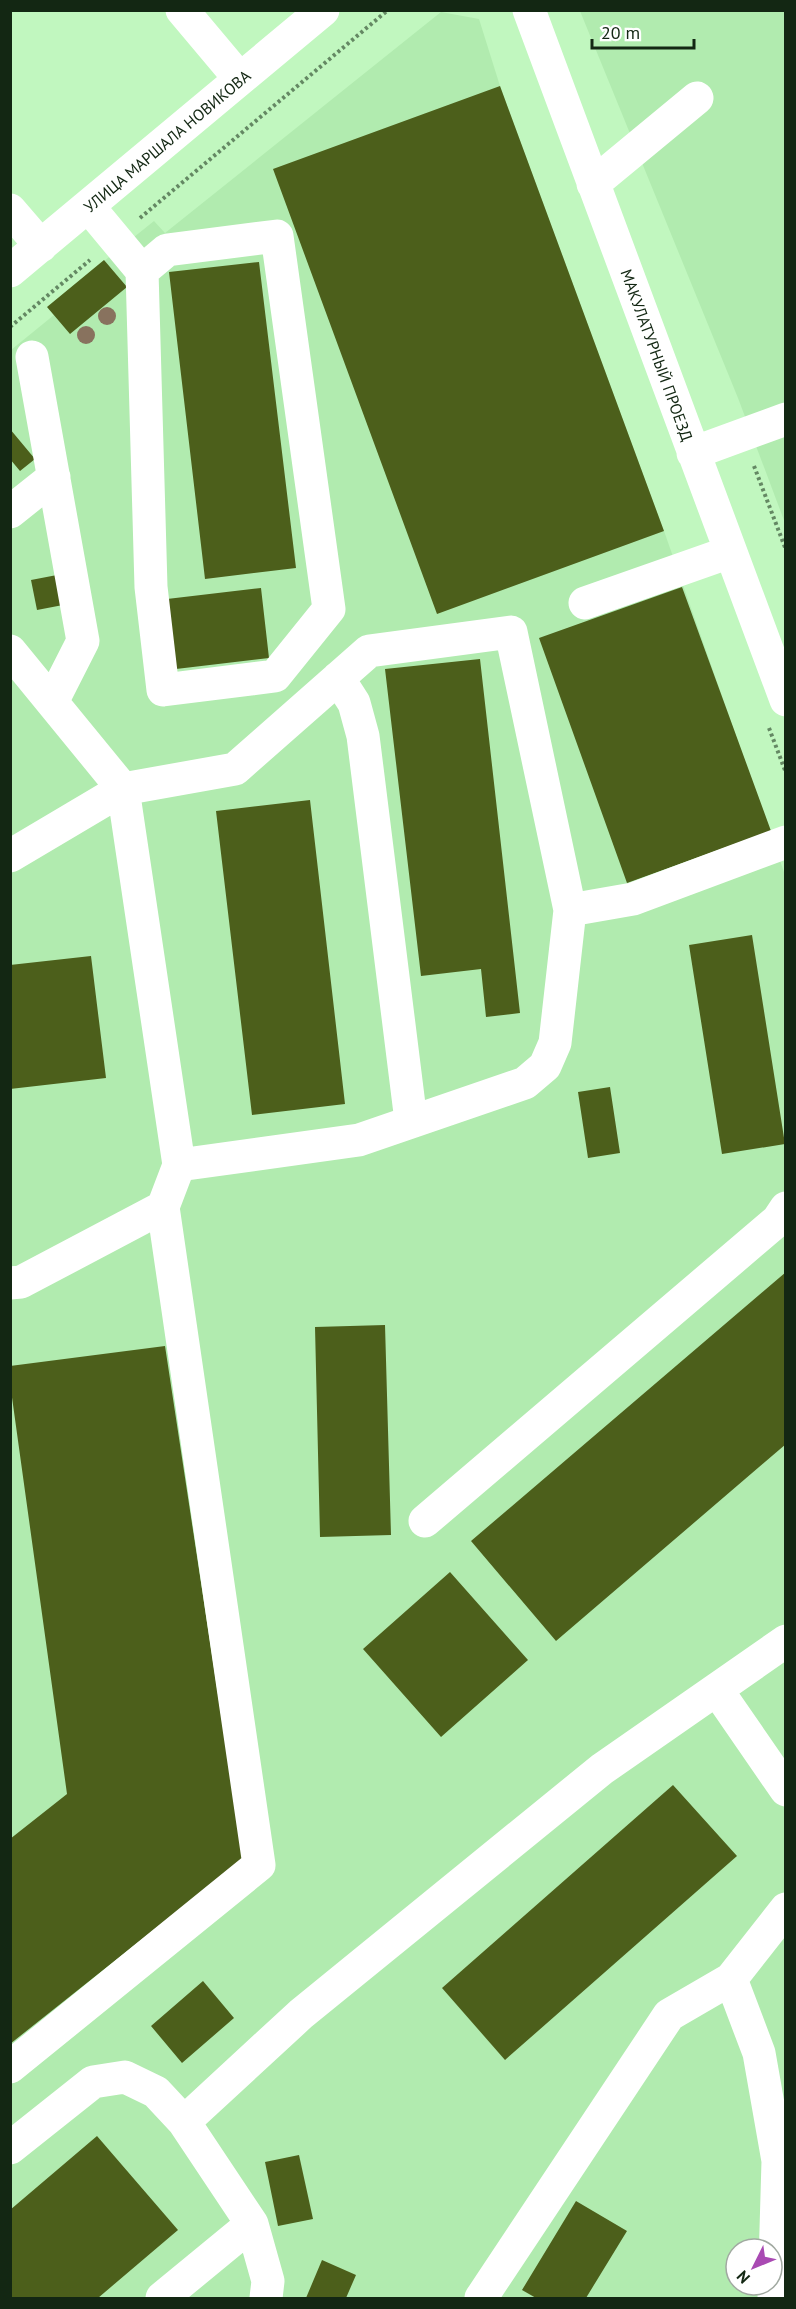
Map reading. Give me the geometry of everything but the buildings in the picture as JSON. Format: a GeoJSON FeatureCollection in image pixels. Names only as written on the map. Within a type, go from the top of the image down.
{"type":"FeatureCollection","features":[{"type":"Feature","properties":{"kind":"street"},"geometry":{"type":"LineString","coordinates":[[182,10],[240,79]]}},
{"type":"Feature","properties":{"kind":"street","name":"УЛИЦА МАРШАЛА НОВИКОВА"},"geometry":{"type":"LineString","coordinates":[[10,271],[323,10]]}},
{"type":"Feature","properties":{"kind":"street","name":"МАКУЛАТУРНЫЙ ПРОЕЗД"},"geometry":{"type":"LineString","coordinates":[[529,10],[786,700]]}},
{"type":"Feature","properties":{"kind":"street"},"geometry":{"type":"LineString","coordinates":[[593,184],[697,98]]}},
{"type":"Feature","properties":{"kind":"street"},"geometry":{"type":"LineString","coordinates":[[88,206],[142,271],[152,587],[163,690],[275,676],[329,609],[277,236],[166,250],[142,271]]}},
{"type":"Feature","properties":{"kind":"street"},"geometry":{"type":"LineString","coordinates":[[10,210],[41,246]]}},
{"type":"Feature","properties":{"kind":"street"},"geometry":{"type":"LineString","coordinates":[[32,357],[83,641],[52,702]]}},
{"type":"Feature","properties":{"kind":"street"},"geometry":{"type":"LineString","coordinates":[[693,453],[786,419]]}},
{"type":"Feature","properties":{"kind":"street"},"geometry":{"type":"LineString","coordinates":[[10,512],[54,477]]}},
{"type":"Feature","properties":{"kind":"street"},"geometry":{"type":"LineString","coordinates":[[585,603],[730,552]]}},
{"type":"Feature","properties":{"kind":"street"},"geometry":{"type":"LineString","coordinates":[[10,856],[123,789],[235,769],[369,651],[511,632],[570,910],[555,1043],[545,1066],[525,1083],[359,1140],[179,1165]]}},
{"type":"Feature","properties":{"kind":"street"},"geometry":{"type":"LineString","coordinates":[[10,651],[123,789],[179,1165],[163,1207],[260,1865],[10,2067]]}},
{"type":"Feature","properties":{"kind":"street"},"geometry":{"type":"LineString","coordinates":[[338,678],[354,703],[363,736],[411,1121]]}},
{"type":"Feature","properties":{"kind":"street"},"geometry":{"type":"LineString","coordinates":[[570,910],[633,899],[786,842]]}},
{"type":"Feature","properties":{"kind":"street"},"geometry":{"type":"LineString","coordinates":[[10,1283],[21,1282],[163,1207]]}},
{"type":"Feature","properties":{"kind":"street"},"geometry":{"type":"LineString","coordinates":[[424,1521],[778,1220],[786,1208]]}},
{"type":"Feature","properties":{"kind":"street"},"geometry":{"type":"LineString","coordinates":[[184,2122],[301,2014],[593,1777],[786,1641]]}},
{"type":"Feature","properties":{"kind":"street"},"geometry":{"type":"LineString","coordinates":[[717,1690],[786,1790]]}},
{"type":"Feature","properties":{"kind":"street"},"geometry":{"type":"LineString","coordinates":[[481,2298],[669,2015],[731,1979],[786,1909]]}},
{"type":"Feature","properties":{"kind":"street"},"geometry":{"type":"LineString","coordinates":[[731,1979],[759,2053],[778,2161],[774,2298]]}},
{"type":"Feature","properties":{"kind":"street"},"geometry":{"type":"LineString","coordinates":[[10,2148],[93,2082],[125,2077],[156,2092],[184,2122],[252,2224],[268,2281],[266,2298]]}},
{"type":"Feature","properties":{"kind":"street"},"geometry":{"type":"LineString","coordinates":[[162,2298],[252,2224]]}},
{"type":"Feature","properties":{"kind":"path"},"geometry":{"type":"LineString","coordinates":[[10,327],[388,10]]}},
{"type":"Feature","properties":{"kind":"path"},"geometry":{"type":"LineString","coordinates":[[742,435],[786,550]]}},
{"type":"Feature","properties":{"kind":"shaded area"},"geometry":{"type":"Polygon","coordinates":[[[580,11],[785,11],[785,523],[738,398],[580,11]]]}},
{"type":"Feature","properties":{"kind":"shaded area"},"geometry":{"type":"Polygon","coordinates":[[[441,12],[479,19],[500,86],[664,531],[785,875],[785,2298],[11,2298],[11,350],[54,315],[47,307],[154,221],[165,233],[441,12]]]}}]}
